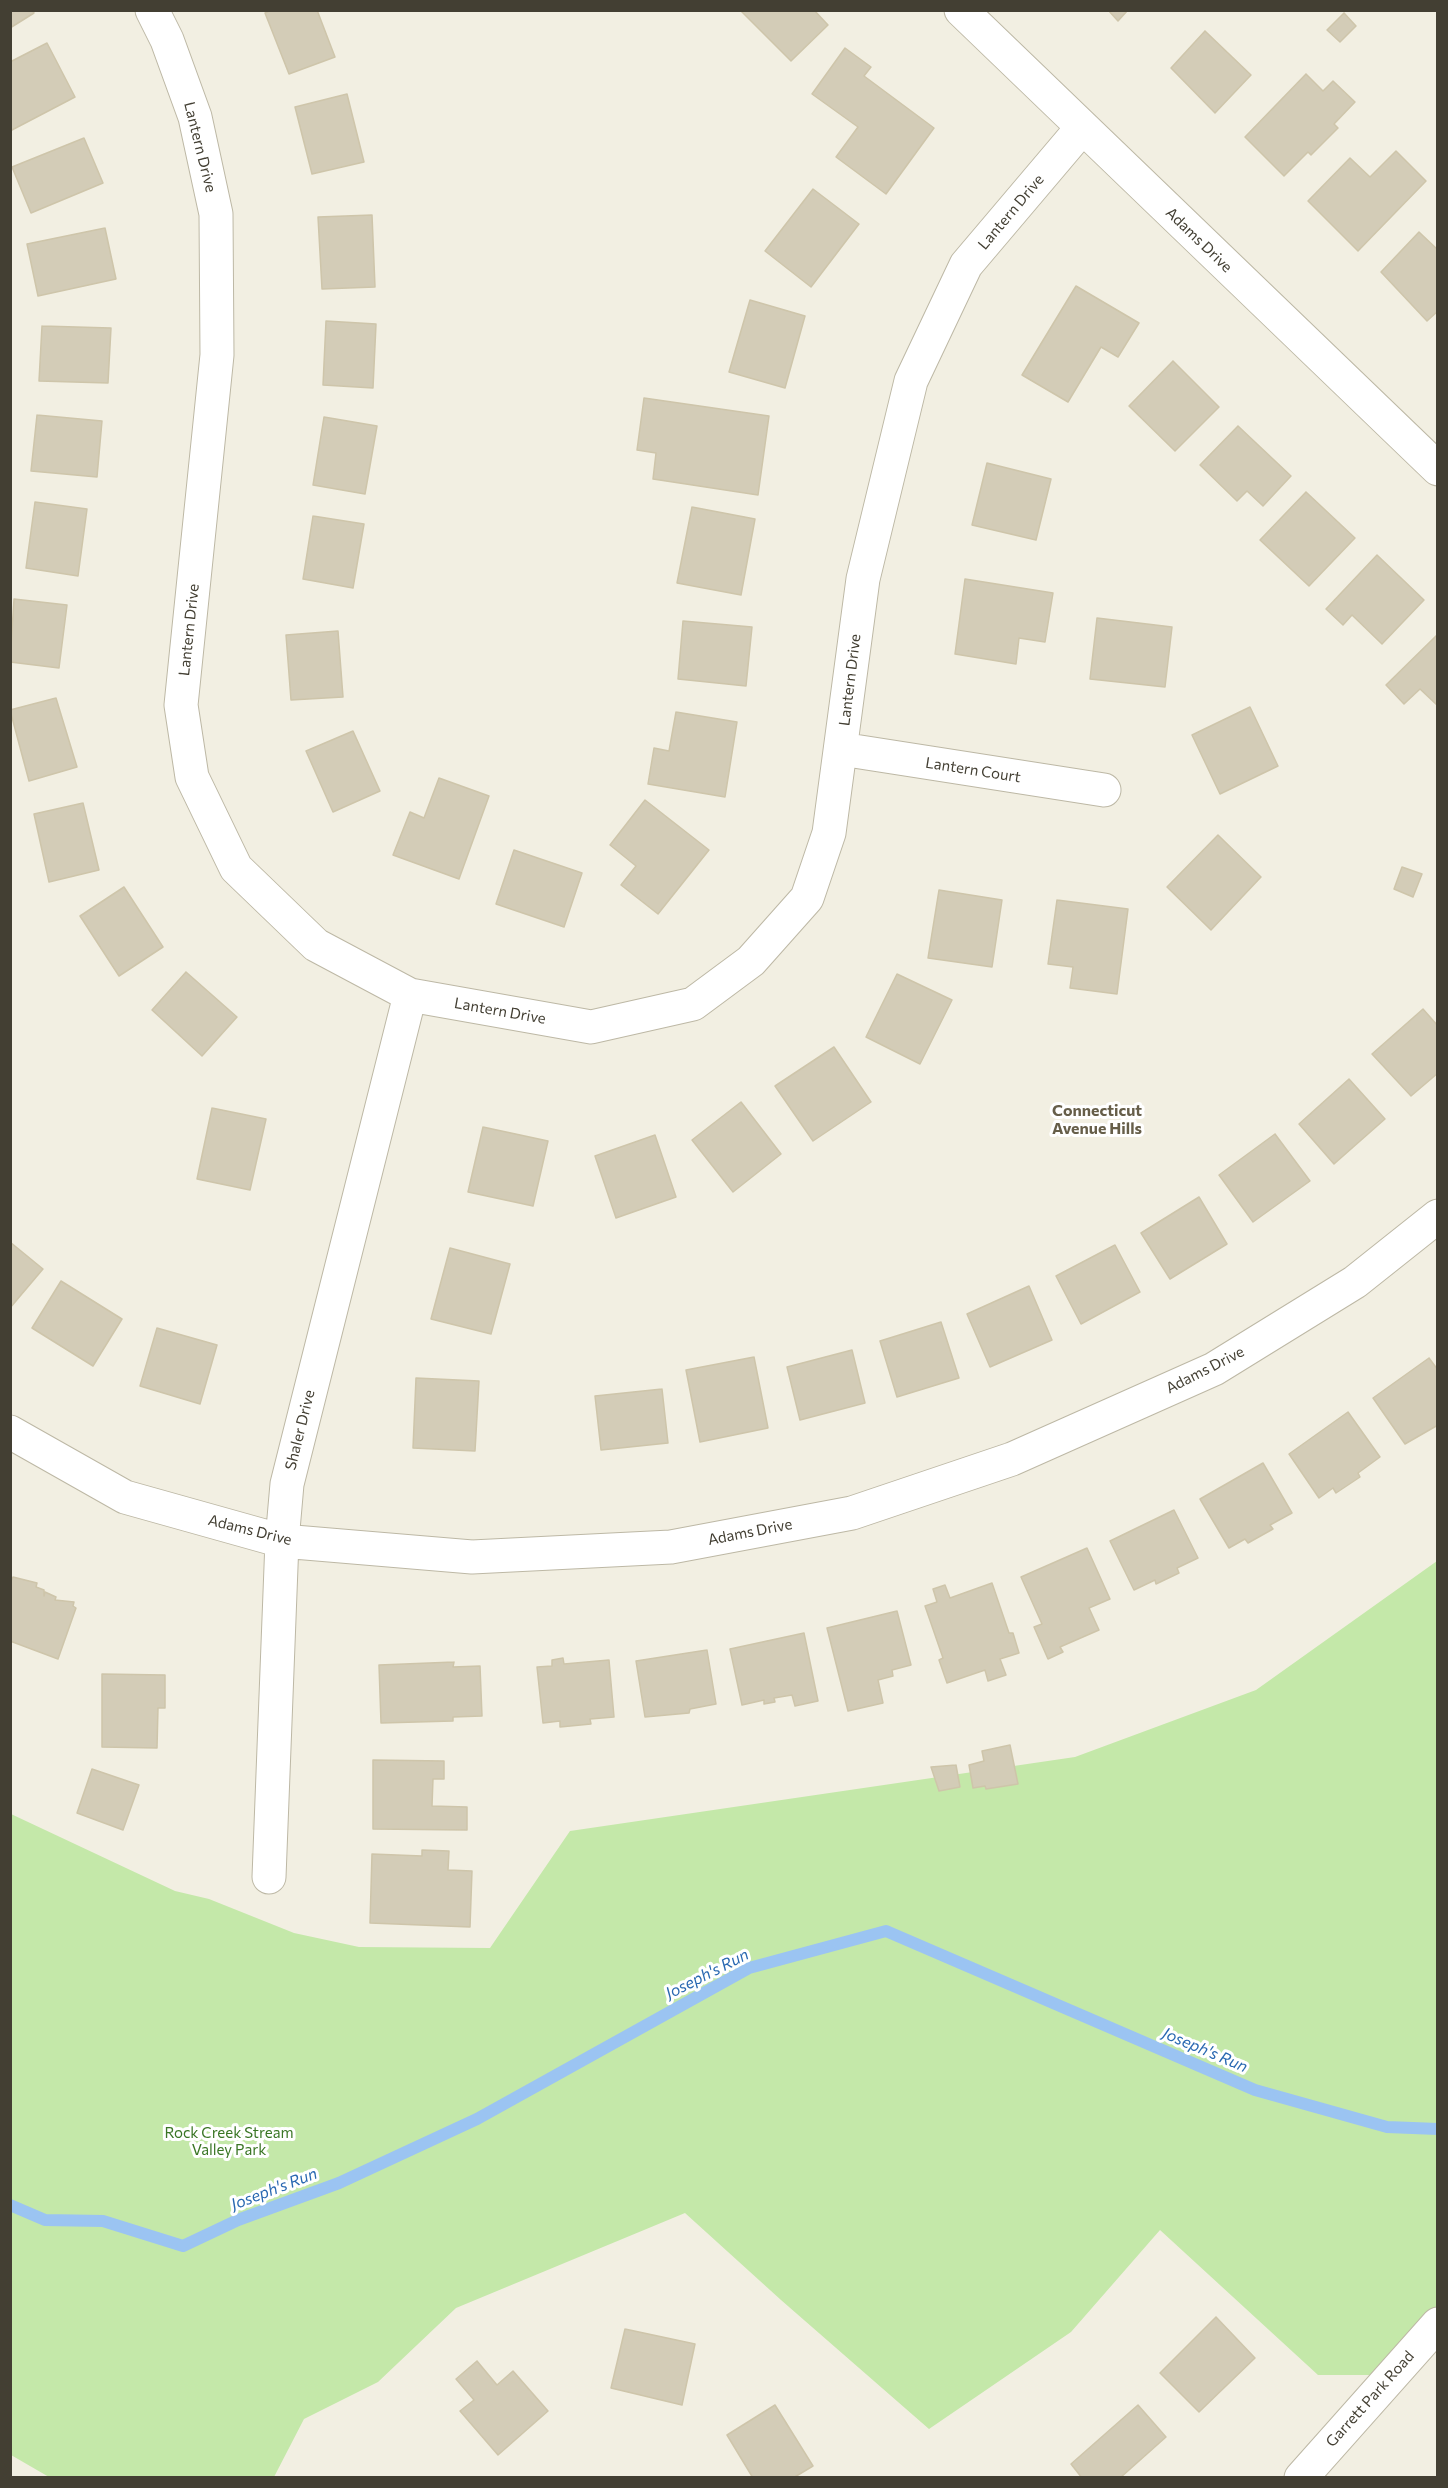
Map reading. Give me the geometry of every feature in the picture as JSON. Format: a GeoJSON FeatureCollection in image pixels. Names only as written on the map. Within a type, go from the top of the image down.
{"type":"FeatureCollection","features":[{"type":"Feature","properties":{"kind":"street","name":"Lantern Drive"},"geometry":{"type":"LineString","coordinates":[[152,10],[167,40],[195,117],[216,214],[217,355],[181,705],[192,777],[236,868],[316,945],[410,995],[591,1027],[693,1004],[751,961],[807,898],[829,833],[863,579],[911,381],[966,265],[1082,128]]}},
{"type":"Feature","properties":{"kind":"street","name":"Adams Drive"},"geometry":{"type":"LineString","coordinates":[[961,10],[1437,469]]}},
{"type":"Feature","properties":{"kind":"street","name":"Lantern Court"},"geometry":{"type":"LineString","coordinates":[[842,749],[1104,790]]}},
{"type":"Feature","properties":{"kind":"street","name":"Shaler Drive"},"geometry":{"type":"LineString","coordinates":[[269,1877],[282,1541],[287,1484],[410,995]]}},
{"type":"Feature","properties":{"kind":"street","name":"Adams Drive"},"geometry":{"type":"LineString","coordinates":[[10,1432],[125,1497],[282,1541],[472,1557],[671,1547],[852,1513],[1012,1459],[1214,1369],[1355,1282],[1437,1216]]}},
{"type":"Feature","properties":{"kind":"street","name":"Garrett Park Road"},"geometry":{"type":"LineString","coordinates":[[1304,2476],[1437,2324]]}},
{"type":"Feature","properties":{"kind":"green space","name":"Rock Creek Stream Valley Park"},"geometry":{"type":"Polygon","coordinates":[[[1437,1561],[1437,2324],[1392,2375],[1318,2375],[1160,2230],[1071,2332],[929,2429],[685,2213],[456,2308],[378,2382],[304,2419],[274,2477],[49,2477],[11,2455],[11,1814],[175,1891],[209,1899],[294,1933],[359,1947],[490,1948],[570,1831],[1075,1757],[1256,1690],[1437,1561]]]}},
{"type":"Feature","properties":{"kind":"building"},"geometry":{"type":"Polygon","coordinates":[[[10,10],[32,10],[34,13],[10,28],[10,10]]]}},
{"type":"Feature","properties":{"kind":"building"},"geometry":{"type":"Polygon","coordinates":[[[271,10],[317,10],[335,57],[289,74],[265,13],[271,10]]]}},
{"type":"Feature","properties":{"kind":"building"},"geometry":{"type":"Polygon","coordinates":[[[814,10],[828,25],[791,61],[741,11],[814,10]]]}},
{"type":"Feature","properties":{"kind":"building"},"geometry":{"type":"Polygon","coordinates":[[[1108,10],[1128,10],[1118,21],[1108,10]]]}},
{"type":"Feature","properties":{"kind":"building"},"geometry":{"type":"Polygon","coordinates":[[[1344,13],[1356,26],[1340,42],[1327,30],[1344,13]]]}},
{"type":"Feature","properties":{"kind":"building"},"geometry":{"type":"Polygon","coordinates":[[[1205,31],[1251,75],[1215,113],[1171,68],[1205,31]]]}},
{"type":"Feature","properties":{"kind":"building"},"geometry":{"type":"Polygon","coordinates":[[[47,43],[75,97],[10,131],[10,62],[47,43]]]}},
{"type":"Feature","properties":{"kind":"building"},"geometry":{"type":"Polygon","coordinates":[[[845,48],[871,67],[864,76],[934,128],[886,194],[836,157],[858,127],[812,94],[845,48]]]}},
{"type":"Feature","properties":{"kind":"building"},"geometry":{"type":"Polygon","coordinates":[[[1306,74],[1323,91],[1333,81],[1355,102],[1334,124],[1338,128],[1311,155],[1308,152],[1284,176],[1245,137],[1306,74]]]}},
{"type":"Feature","properties":{"kind":"building"},"geometry":{"type":"Polygon","coordinates":[[[347,94],[364,162],[312,174],[295,107],[347,94]]]}},
{"type":"Feature","properties":{"kind":"building"},"geometry":{"type":"Polygon","coordinates":[[[84,138],[103,183],[31,213],[12,167],[84,138]]]}},
{"type":"Feature","properties":{"kind":"building"},"geometry":{"type":"Polygon","coordinates":[[[1396,151],[1426,181],[1358,251],[1308,201],[1350,158],[1370,177],[1396,151]]]}},
{"type":"Feature","properties":{"kind":"building"},"geometry":{"type":"Polygon","coordinates":[[[813,189],[859,224],[811,287],[765,251],[813,189]]]}},
{"type":"Feature","properties":{"kind":"building"},"geometry":{"type":"Polygon","coordinates":[[[372,215],[375,287],[322,289],[318,217],[372,215]]]}},
{"type":"Feature","properties":{"kind":"building"},"geometry":{"type":"Polygon","coordinates":[[[105,228],[116,279],[38,296],[27,244],[105,228]]]}},
{"type":"Feature","properties":{"kind":"building"},"geometry":{"type":"Polygon","coordinates":[[[1419,232],[1438,250],[1438,311],[1427,321],[1381,272],[1419,232]]]}},
{"type":"Feature","properties":{"kind":"building"},"geometry":{"type":"Polygon","coordinates":[[[1076,286],[1139,323],[1118,357],[1101,347],[1068,402],[1022,375],[1076,286]]]}},
{"type":"Feature","properties":{"kind":"building"},"geometry":{"type":"Polygon","coordinates":[[[750,300],[805,316],[785,388],[729,372],[750,300]]]}},
{"type":"Feature","properties":{"kind":"building"},"geometry":{"type":"Polygon","coordinates":[[[326,321],[376,324],[373,388],[323,385],[326,321]]]}},
{"type":"Feature","properties":{"kind":"building"},"geometry":{"type":"Polygon","coordinates":[[[42,326],[111,328],[108,383],[39,381],[42,326]]]}},
{"type":"Feature","properties":{"kind":"building"},"geometry":{"type":"Polygon","coordinates":[[[1173,361],[1219,407],[1175,451],[1129,406],[1173,361]]]}},
{"type":"Feature","properties":{"kind":"building"},"geometry":{"type":"Polygon","coordinates":[[[644,398],[769,416],[758,495],[653,479],[656,453],[637,450],[644,398]]]}},
{"type":"Feature","properties":{"kind":"building"},"geometry":{"type":"Polygon","coordinates":[[[37,415],[102,421],[97,477],[31,471],[37,415]]]}},
{"type":"Feature","properties":{"kind":"building"},"geometry":{"type":"Polygon","coordinates":[[[324,417],[377,426],[365,494],[313,485],[324,417]]]}},
{"type":"Feature","properties":{"kind":"building"},"geometry":{"type":"Polygon","coordinates":[[[1238,426],[1291,476],[1263,506],[1247,491],[1237,501],[1200,465],[1238,426]]]}},
{"type":"Feature","properties":{"kind":"building"},"geometry":{"type":"Polygon","coordinates":[[[987,463],[1051,479],[1036,540],[972,525],[987,463]]]}},
{"type":"Feature","properties":{"kind":"building"},"geometry":{"type":"Polygon","coordinates":[[[1306,492],[1355,538],[1309,586],[1260,540],[1306,492]]]}},
{"type":"Feature","properties":{"kind":"building"},"geometry":{"type":"Polygon","coordinates":[[[35,502],[87,509],[78,576],[26,568],[35,502]]]}},
{"type":"Feature","properties":{"kind":"building"},"geometry":{"type":"Polygon","coordinates":[[[692,507],[755,519],[741,595],[677,583],[692,507]]]}},
{"type":"Feature","properties":{"kind":"building"},"geometry":{"type":"Polygon","coordinates":[[[313,516],[364,524],[353,588],[303,579],[313,516]]]}},
{"type":"Feature","properties":{"kind":"building"},"geometry":{"type":"Polygon","coordinates":[[[1377,555],[1424,600],[1382,644],[1352,615],[1343,625],[1326,609],[1377,555]]]}},
{"type":"Feature","properties":{"kind":"building"},"geometry":{"type":"Polygon","coordinates":[[[965,579],[1053,593],[1045,642],[1019,638],[1016,664],[955,654],[965,579]]]}},
{"type":"Feature","properties":{"kind":"building"},"geometry":{"type":"Polygon","coordinates":[[[14,599],[67,605],[59,668],[10,662],[14,599]]]}},
{"type":"Feature","properties":{"kind":"building"},"geometry":{"type":"Polygon","coordinates":[[[1097,618],[1172,627],[1165,687],[1090,679],[1097,618]]]}},
{"type":"Feature","properties":{"kind":"building"},"geometry":{"type":"Polygon","coordinates":[[[683,621],[752,627],[746,686],[678,679],[683,621]]]}},
{"type":"Feature","properties":{"kind":"building"},"geometry":{"type":"Polygon","coordinates":[[[338,631],[343,697],[291,700],[286,635],[338,631]]]}},
{"type":"Feature","properties":{"kind":"building"},"geometry":{"type":"Polygon","coordinates":[[[1438,634],[1438,706],[1420,689],[1404,704],[1386,685],[1438,634]]]}},
{"type":"Feature","properties":{"kind":"building"},"geometry":{"type":"Polygon","coordinates":[[[56,698],[77,767],[29,781],[10,710],[56,698]]]}},
{"type":"Feature","properties":{"kind":"building"},"geometry":{"type":"Polygon","coordinates":[[[1250,707],[1278,766],[1220,794],[1192,735],[1250,707]]]}},
{"type":"Feature","properties":{"kind":"building"},"geometry":{"type":"Polygon","coordinates":[[[676,712],[737,722],[725,797],[648,784],[654,748],[669,751],[676,712]]]}},
{"type":"Feature","properties":{"kind":"building"},"geometry":{"type":"Polygon","coordinates":[[[353,731],[380,791],[333,812],[306,751],[353,731]]]}},
{"type":"Feature","properties":{"kind":"building"},"geometry":{"type":"Polygon","coordinates":[[[439,778],[489,796],[459,879],[393,855],[410,812],[424,818],[439,778]]]}},
{"type":"Feature","properties":{"kind":"building"},"geometry":{"type":"Polygon","coordinates":[[[645,800],[709,850],[658,914],[621,885],[636,866],[610,845],[645,800]]]}},
{"type":"Feature","properties":{"kind":"building"},"geometry":{"type":"Polygon","coordinates":[[[83,803],[99,870],[49,882],[34,814],[83,803]]]}},
{"type":"Feature","properties":{"kind":"building"},"geometry":{"type":"Polygon","coordinates":[[[1218,835],[1261,877],[1211,930],[1167,887],[1218,835]]]}},
{"type":"Feature","properties":{"kind":"building"},"geometry":{"type":"Polygon","coordinates":[[[514,850],[582,873],[564,927],[496,904],[514,850]]]}},
{"type":"Feature","properties":{"kind":"building"},"geometry":{"type":"Polygon","coordinates":[[[1402,867],[1422,874],[1413,897],[1394,889],[1402,867]]]}},
{"type":"Feature","properties":{"kind":"building"},"geometry":{"type":"Polygon","coordinates":[[[124,887],[163,947],[119,976],[80,916],[124,887]]]}},
{"type":"Feature","properties":{"kind":"building"},"geometry":{"type":"Polygon","coordinates":[[[939,890],[1002,900],[992,967],[928,958],[939,890]]]}},
{"type":"Feature","properties":{"kind":"building"},"geometry":{"type":"Polygon","coordinates":[[[1057,900],[1128,909],[1117,994],[1070,988],[1073,967],[1048,964],[1057,900]]]}},
{"type":"Feature","properties":{"kind":"building"},"geometry":{"type":"Polygon","coordinates":[[[186,972],[237,1017],[202,1056],[152,1010],[186,972]]]}},
{"type":"Feature","properties":{"kind":"building"},"geometry":{"type":"Polygon","coordinates":[[[897,974],[952,1000],[920,1064],[866,1037],[897,974]]]}},
{"type":"Feature","properties":{"kind":"building"},"geometry":{"type":"Polygon","coordinates":[[[1423,1009],[1438,1026],[1438,1073],[1411,1096],[1372,1054],[1423,1009]]]}},
{"type":"Feature","properties":{"kind":"building"},"geometry":{"type":"Polygon","coordinates":[[[834,1047],[871,1102],[813,1141],[775,1086],[834,1047]]]}},
{"type":"Feature","properties":{"kind":"building"},"geometry":{"type":"Polygon","coordinates":[[[1349,1079],[1385,1119],[1334,1164],[1299,1124],[1349,1079]]]}},
{"type":"Feature","properties":{"kind":"building"},"geometry":{"type":"Polygon","coordinates":[[[741,1102],[781,1154],[733,1192],[692,1140],[741,1102]]]}},
{"type":"Feature","properties":{"kind":"building"},"geometry":{"type":"Polygon","coordinates":[[[212,1108],[266,1119],[250,1190],[197,1179],[212,1108]]]}},
{"type":"Feature","properties":{"kind":"building"},"geometry":{"type":"Polygon","coordinates":[[[483,1127],[548,1141],[533,1206],[468,1192],[483,1127]]]}},
{"type":"Feature","properties":{"kind":"building"},"geometry":{"type":"Polygon","coordinates":[[[1275,1134],[1310,1181],[1253,1222],[1219,1175],[1275,1134]]]}},
{"type":"Feature","properties":{"kind":"building"},"geometry":{"type":"Polygon","coordinates":[[[655,1135],[676,1197],[616,1218],[595,1156],[655,1135]]]}},
{"type":"Feature","properties":{"kind":"building"},"geometry":{"type":"Polygon","coordinates":[[[1199,1197],[1227,1244],[1170,1279],[1141,1233],[1199,1197]]]}},
{"type":"Feature","properties":{"kind":"building"},"geometry":{"type":"Polygon","coordinates":[[[10,1242],[43,1269],[10,1308],[10,1242]]]}},
{"type":"Feature","properties":{"kind":"building"},"geometry":{"type":"Polygon","coordinates":[[[1115,1245],[1140,1292],[1081,1324],[1056,1276],[1115,1245]]]}},
{"type":"Feature","properties":{"kind":"building"},"geometry":{"type":"Polygon","coordinates":[[[450,1248],[510,1264],[491,1334],[431,1319],[450,1248]]]}},
{"type":"Feature","properties":{"kind":"building"},"geometry":{"type":"Polygon","coordinates":[[[61,1281],[122,1319],[93,1366],[32,1328],[61,1281]]]}},
{"type":"Feature","properties":{"kind":"building"},"geometry":{"type":"Polygon","coordinates":[[[1029,1286],[1052,1340],[990,1367],[967,1314],[1029,1286]]]}},
{"type":"Feature","properties":{"kind":"building"},"geometry":{"type":"Polygon","coordinates":[[[941,1322],[959,1378],[897,1397],[880,1341],[941,1322]]]}},
{"type":"Feature","properties":{"kind":"building"},"geometry":{"type":"Polygon","coordinates":[[[157,1328],[217,1345],[200,1404],[140,1386],[157,1328]]]}},
{"type":"Feature","properties":{"kind":"building"},"geometry":{"type":"Polygon","coordinates":[[[852,1350],[865,1403],[800,1420],[787,1367],[852,1350]]]}},
{"type":"Feature","properties":{"kind":"building"},"geometry":{"type":"Polygon","coordinates":[[[754,1357],[768,1428],[700,1442],[686,1370],[754,1357]]]}},
{"type":"Feature","properties":{"kind":"building"},"geometry":{"type":"Polygon","coordinates":[[[1429,1358],[1438,1370],[1438,1425],[1405,1444],[1373,1398],[1429,1358]]]}},
{"type":"Feature","properties":{"kind":"building"},"geometry":{"type":"Polygon","coordinates":[[[416,1378],[479,1381],[475,1451],[413,1448],[416,1378]]]}},
{"type":"Feature","properties":{"kind":"building"},"geometry":{"type":"Polygon","coordinates":[[[662,1389],[668,1443],[601,1450],[595,1396],[662,1389]]]}},
{"type":"Feature","properties":{"kind":"building"},"geometry":{"type":"Polygon","coordinates":[[[1348,1412],[1380,1457],[1358,1473],[1360,1477],[1336,1493],[1333,1488],[1319,1498],[1289,1454],[1348,1412]]]}},
{"type":"Feature","properties":{"kind":"building"},"geometry":{"type":"Polygon","coordinates":[[[1263,1463],[1292,1513],[1270,1525],[1273,1529],[1248,1543],[1245,1539],[1229,1548],[1200,1499],[1263,1463]]]}},
{"type":"Feature","properties":{"kind":"building"},"geometry":{"type":"Polygon","coordinates":[[[1174,1510],[1198,1558],[1177,1568],[1179,1573],[1156,1584],[1155,1580],[1134,1590],[1110,1541],[1174,1510]]]}},
{"type":"Feature","properties":{"kind":"building"},"geometry":{"type":"Polygon","coordinates":[[[1087,1548],[1110,1599],[1089,1608],[1099,1630],[1060,1647],[1063,1652],[1048,1659],[1034,1627],[1042,1624],[1021,1577],[1087,1548]]]}},
{"type":"Feature","properties":{"kind":"building"},"geometry":{"type":"Polygon","coordinates":[[[13,1577],[37,1583],[36,1587],[44,1590],[44,1596],[45,1592],[56,1597],[55,1600],[74,1602],[73,1606],[76,1608],[58,1659],[10,1641],[10,1583],[13,1577]]]}},
{"type":"Feature","properties":{"kind":"building"},"geometry":{"type":"Polygon","coordinates":[[[992,1583],[1009,1633],[1013,1633],[1019,1653],[1000,1659],[1006,1675],[988,1681],[985,1670],[947,1683],[939,1660],[943,1658],[925,1606],[937,1602],[933,1589],[945,1585],[950,1598],[992,1583]]]}},
{"type":"Feature","properties":{"kind":"building"},"geometry":{"type":"Polygon","coordinates":[[[897,1611],[911,1665],[892,1670],[893,1676],[878,1680],[883,1703],[848,1711],[827,1628],[897,1611]]]}},
{"type":"Feature","properties":{"kind":"building"},"geometry":{"type":"Polygon","coordinates":[[[804,1633],[818,1701],[795,1706],[792,1695],[774,1698],[775,1702],[764,1704],[764,1700],[742,1705],[730,1649],[804,1633]]]}},
{"type":"Feature","properties":{"kind":"building"},"geometry":{"type":"Polygon","coordinates":[[[707,1650],[716,1704],[690,1709],[689,1713],[645,1717],[636,1661],[707,1650]]]}},
{"type":"Feature","properties":{"kind":"building"},"geometry":{"type":"Polygon","coordinates":[[[563,1658],[564,1664],[609,1660],[614,1717],[590,1719],[591,1724],[560,1727],[560,1721],[543,1723],[537,1667],[552,1666],[552,1660],[563,1658]]]}},
{"type":"Feature","properties":{"kind":"building"},"geometry":{"type":"Polygon","coordinates":[[[454,1662],[453,1667],[480,1666],[482,1716],[453,1717],[453,1721],[381,1723],[379,1665],[454,1662]]]}},
{"type":"Feature","properties":{"kind":"building"},"geometry":{"type":"Polygon","coordinates":[[[102,1674],[165,1675],[165,1708],[158,1708],[157,1748],[102,1747],[102,1674]]]}},
{"type":"Feature","properties":{"kind":"building"},"geometry":{"type":"Polygon","coordinates":[[[1010,1745],[1018,1784],[986,1789],[985,1786],[973,1788],[969,1765],[984,1761],[982,1751],[1010,1745]]]}},
{"type":"Feature","properties":{"kind":"building"},"geometry":{"type":"Polygon","coordinates":[[[373,1760],[444,1761],[444,1779],[433,1779],[432,1806],[467,1807],[467,1830],[373,1829],[373,1760]]]}},
{"type":"Feature","properties":{"kind":"building"},"geometry":{"type":"Polygon","coordinates":[[[956,1765],[960,1787],[939,1791],[931,1767],[956,1765]]]}},
{"type":"Feature","properties":{"kind":"building"},"geometry":{"type":"Polygon","coordinates":[[[92,1769],[139,1785],[123,1830],[77,1813],[92,1769]]]}},
{"type":"Feature","properties":{"kind":"building"},"geometry":{"type":"Polygon","coordinates":[[[422,1850],[449,1851],[448,1870],[472,1871],[470,1927],[370,1923],[372,1854],[422,1856],[422,1850]]]}},
{"type":"Feature","properties":{"kind":"building"},"geometry":{"type":"Polygon","coordinates":[[[1216,2317],[1255,2358],[1199,2412],[1160,2373],[1216,2317]]]}},
{"type":"Feature","properties":{"kind":"building"},"geometry":{"type":"Polygon","coordinates":[[[625,2329],[695,2344],[682,2405],[611,2388],[625,2329]]]}},
{"type":"Feature","properties":{"kind":"building"},"geometry":{"type":"Polygon","coordinates":[[[477,2361],[497,2385],[513,2371],[548,2411],[498,2455],[460,2411],[474,2400],[456,2379],[477,2361]]]}},
{"type":"Feature","properties":{"kind":"building"},"geometry":{"type":"Polygon","coordinates":[[[775,2405],[813,2466],[793,2478],[753,2478],[727,2435],[775,2405]]]}},
{"type":"Feature","properties":{"kind":"building"},"geometry":{"type":"Polygon","coordinates":[[[1138,2405],[1166,2437],[1120,2478],[1082,2478],[1071,2464],[1138,2405]]]}},
{"type":"Feature","properties":{"kind":"waterway","name":"Joseph's Run"},"geometry":{"type":"LineString","coordinates":[[10,2205],[45,2220],[103,2221],[183,2246],[238,2220],[339,2183],[477,2119],[749,1968],[886,1931],[1255,2090],[1387,2127],[1438,2129]]}},
{"type":"Feature","properties":{"kind":"district","name":"Connecticut Avenue Hills"},"geometry":{"type":"Point","coordinates":[1097,1120]}}]}
